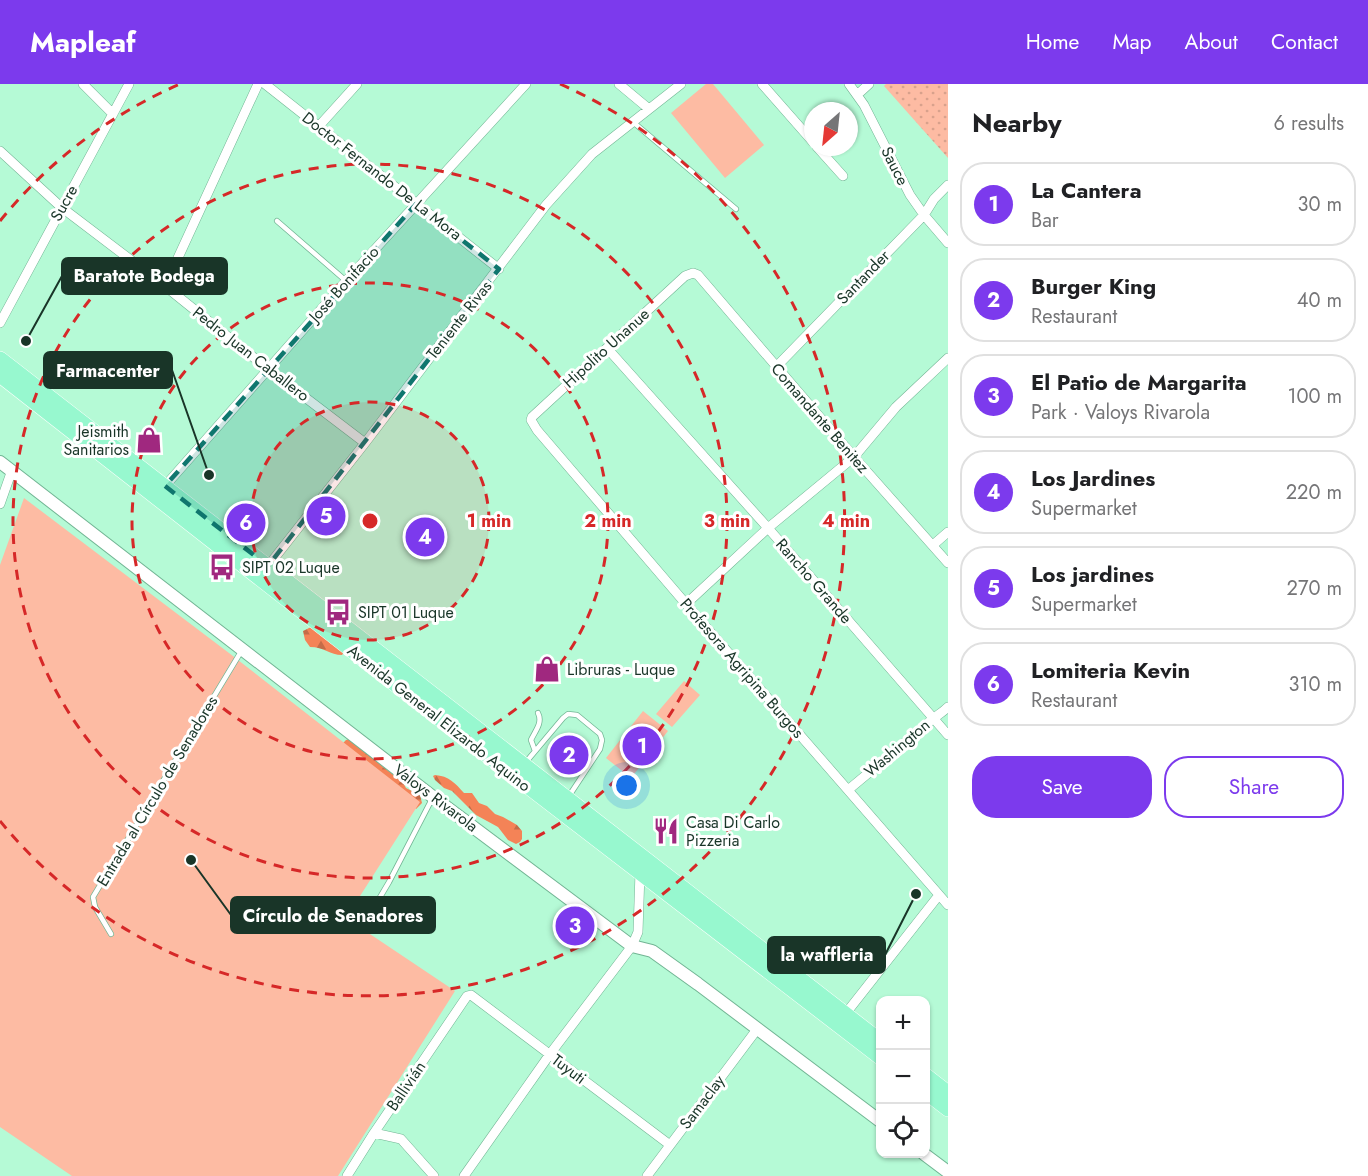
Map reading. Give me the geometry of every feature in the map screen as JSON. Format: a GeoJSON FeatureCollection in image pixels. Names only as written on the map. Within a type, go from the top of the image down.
{"type":"FeatureCollection","features":[{"type":"Feature","properties":{"kind":"main road","name":"Avenida General Elizardo Aquino"},"geometry":{"type":"LineString","coordinates":[[0,359],[165,486],[395,684],[640,872],[842,1019],[876,1039]]}},
{"type":"Feature","properties":{"kind":"main road","name":"Avenida General Elizardo Aquino"},"geometry":{"type":"LineString","coordinates":[[0,375],[567,798],[842,1019],[876,1053]]}},
{"type":"Feature","properties":{"kind":"main road"},"geometry":{"type":"LineString","coordinates":[[930,1079],[948,1093]]}},
{"type":"Feature","properties":{"kind":"main road"},"geometry":{"type":"LineString","coordinates":[[930,1095],[948,1109]]}},
{"type":"Feature","properties":{"kind":"street"},"geometry":{"type":"LineString","coordinates":[[83,84],[113,114]]}},
{"type":"Feature","properties":{"kind":"street","name":"Sucre"},"geometry":{"type":"LineString","coordinates":[[0,323],[129,84]]}},
{"type":"Feature","properties":{"kind":"street"},"geometry":{"type":"LineString","coordinates":[[165,286],[258,84]]}},
{"type":"Feature","properties":{"kind":"street","name":"Doctor Fernando De La Mora"},"geometry":{"type":"LineString","coordinates":[[265,84],[499,269]]}},
{"type":"Feature","properties":{"kind":"street"},"geometry":{"type":"LineString","coordinates":[[319,126],[357,84]]}},
{"type":"Feature","properties":{"kind":"street","name":"José Bonifacio"},"geometry":{"type":"LineString","coordinates":[[165,486],[346,281],[526,84]]}},
{"type":"Feature","properties":{"kind":"street"},"geometry":{"type":"LineString","coordinates":[[618,84],[649,109]]}},
{"type":"Feature","properties":{"kind":"street","name":"Teniente Rivas"},"geometry":{"type":"LineString","coordinates":[[264,572],[546,205],[592,154],[681,84]]}},
{"type":"Feature","properties":{"kind":"street"},"geometry":{"type":"LineString","coordinates":[[762,84],[804,132]]}},
{"type":"Feature","properties":{"kind":"street","name":"Sauce"},"geometry":{"type":"LineString","coordinates":[[849,84],[864,105],[910,195],[948,243]]}},
{"type":"Feature","properties":{"kind":"street"},"geometry":{"type":"LineString","coordinates":[[857,95],[869,84]]}},
{"type":"Feature","properties":{"kind":"street","name":"Pedro Juan Caballero"},"geometry":{"type":"LineString","coordinates":[[0,151],[61,207],[365,443]]}},
{"type":"Feature","properties":{"kind":"street"},"geometry":{"type":"LineString","coordinates":[[825,156],[843,176]]}},
{"type":"Feature","properties":{"kind":"street","name":"Santander"},"geometry":{"type":"LineString","coordinates":[[776,367],[924,215],[934,199],[948,185]]}},
{"type":"Feature","properties":{"kind":"street","name":"Comandante Benitez"},"geometry":{"type":"LineString","coordinates":[[693,273],[702,278],[776,367],[948,563]]}},
{"type":"Feature","properties":{"kind":"street","name":"Hipolito Unanue"},"geometry":{"type":"LineString","coordinates":[[537,429],[531,420],[534,414],[685,276],[693,273]]}},
{"type":"Feature","properties":{"kind":"street","name":"Rancho Grande"},"geometry":{"type":"LineString","coordinates":[[607,348],[948,735]]}},
{"type":"Feature","properties":{"kind":"street"},"geometry":{"type":"LineString","coordinates":[[686,604],[768,528],[854,457],[890,413],[948,358]]}},
{"type":"Feature","properties":{"kind":"street","name":"Profesora Agripina Burgos"},"geometry":{"type":"LineString","coordinates":[[537,429],[948,905]]}},
{"type":"Feature","properties":{"kind":"street","name":"Valoys Rivarola"},"geometry":{"type":"LineString","coordinates":[[0,462],[242,650],[632,946],[652,951],[699,984],[876,1118]]}},
{"type":"Feature","properties":{"kind":"street"},"geometry":{"type":"LineString","coordinates":[[0,504],[12,470]]}},
{"type":"Feature","properties":{"kind":"street"},"geometry":{"type":"LineString","coordinates":[[933,545],[948,532]]}},
{"type":"Feature","properties":{"kind":"street","name":"Washington"},"geometry":{"type":"LineString","coordinates":[[848,790],[948,707]]}},
{"type":"Feature","properties":{"kind":"street"},"geometry":{"type":"LineString","coordinates":[[464,1176],[550,1054],[632,946],[638,932],[640,872]]}},
{"type":"Feature","properties":{"kind":"street"},"geometry":{"type":"LineString","coordinates":[[842,1019],[939,895]]}},
{"type":"Feature","properties":{"kind":"street","name":"Tuyuti"},"geometry":{"type":"LineString","coordinates":[[467,996],[472,996],[670,1145]]}},
{"type":"Feature","properties":{"kind":"street","name":"Ballivián"},"geometry":{"type":"LineString","coordinates":[[347,1176],[467,996]]}},
{"type":"Feature","properties":{"kind":"street","name":"Samaclay"},"geometry":{"type":"LineString","coordinates":[[646,1176],[758,1028]]}},
{"type":"Feature","properties":{"kind":"street"},"geometry":{"type":"LineString","coordinates":[[374,1133],[400,1139],[434,1176]]}},
{"type":"Feature","properties":{"kind":"street"},"geometry":{"type":"LineString","coordinates":[[929,1158],[948,1172]]}},
{"type":"Feature","properties":{"kind":"lane"},"geometry":{"type":"LineString","coordinates":[[633,122],[736,209]]}},
{"type":"Feature","properties":{"kind":"lane"},"geometry":{"type":"LineString","coordinates":[[277,221],[346,281]]}},
{"type":"Feature","properties":{"kind":"lane","name":"Entrada al Círculo de Senadores"},"geometry":{"type":"LineString","coordinates":[[111,934],[95,907],[93,897],[242,650]]}},
{"type":"Feature","properties":{"kind":"lane"},"geometry":{"type":"LineString","coordinates":[[535,751],[531,740],[540,722],[538,713]]}},
{"type":"Feature","properties":{"kind":"lane"},"geometry":{"type":"LineString","coordinates":[[524,765],[568,714],[577,715],[600,734],[602,740],[600,749],[567,798]]}},
{"type":"Feature","properties":{"kind":"lane"},"geometry":{"type":"LineString","coordinates":[[363,926],[389,882],[433,796]]}},
{"type":"Feature","properties":{"kind":"highlighted area"},"geometry":{"type":"Polygon","coordinates":[[[416,204],[499,269],[268,566],[165,486],[416,204]]]}},
{"type":"Feature","properties":{"kind":"green space"},"geometry":{"type":"Polygon","coordinates":[[[313,626],[320,635],[344,652],[342,655],[310,647],[303,631],[313,626]]]}},
{"type":"Feature","properties":{"kind":"green space"},"geometry":{"type":"Polygon","coordinates":[[[354,738],[383,767],[402,781],[406,788],[420,795],[422,803],[416,809],[340,746],[346,740],[354,738]]]}},
{"type":"Feature","properties":{"kind":"green space"},"geometry":{"type":"Polygon","coordinates":[[[433,776],[448,778],[464,793],[472,793],[479,803],[517,825],[522,831],[520,842],[516,844],[508,840],[498,827],[476,815],[452,791],[444,788],[435,780],[433,776]]]}},
{"type":"Feature","properties":{"kind":"shaded area"},"geometry":{"type":"Polygon","coordinates":[[[706,84],[713,84],[764,145],[725,178],[671,113],[706,84]]]}},
{"type":"Feature","properties":{"kind":"shaded area"},"geometry":{"type":"Polygon","coordinates":[[[886,84],[948,84],[948,158],[884,86],[886,84]]]}},
{"type":"Feature","properties":{"kind":"shaded area"},"geometry":{"type":"Polygon","coordinates":[[[24,498],[229,653],[420,802],[346,918],[455,991],[338,1176],[72,1176],[0,1127],[0,565],[24,498]]]}},
{"type":"Feature","properties":{"kind":"shaded area"},"geometry":{"type":"Polygon","coordinates":[[[684,681],[700,695],[672,727],[656,714],[684,681]]]}},
{"type":"Feature","properties":{"kind":"shaded area"},"geometry":{"type":"Polygon","coordinates":[[[643,711],[668,731],[631,778],[606,758],[643,711]]]}},
{"type":"Feature","properties":{"kind":"place","name":"Baratote Bodega"},"geometry":{"type":"Point","coordinates":[26,341]}},
{"type":"Feature","properties":{"kind":"place","name":"Jeismith Sanitarios"},"geometry":{"type":"Point","coordinates":[149,440]}},
{"type":"Feature","properties":{"kind":"place","name":"Farmacenter"},"geometry":{"type":"Point","coordinates":[209,475]}},
{"type":"Feature","properties":{"kind":"place","name":"Los jardines"},"geometry":{"type":"Point","coordinates":[326,516]}},
{"type":"Feature","properties":{"kind":"place","name":"Lomiteria Kevin"},"geometry":{"type":"Point","coordinates":[246,523]}},
{"type":"Feature","properties":{"kind":"place","name":"Los Jardines"},"geometry":{"type":"Point","coordinates":[425,537]}},
{"type":"Feature","properties":{"kind":"place","name":"SIPT 02 Luque"},"geometry":{"type":"Point","coordinates":[222,567]}},
{"type":"Feature","properties":{"kind":"place","name":"SIPT 01 Luque"},"geometry":{"type":"Point","coordinates":[338,612]}},
{"type":"Feature","properties":{"kind":"place","name":"Libruras - Luque"},"geometry":{"type":"Point","coordinates":[547,669]}},
{"type":"Feature","properties":{"kind":"place","name":"La Cantera"},"geometry":{"type":"Point","coordinates":[642,746]}},
{"type":"Feature","properties":{"kind":"place","name":"Burger King"},"geometry":{"type":"Point","coordinates":[569,755]}},
{"type":"Feature","properties":{"kind":"place","name":"Casa Di Carlo Pizzeria"},"geometry":{"type":"Point","coordinates":[666,831]}},
{"type":"Feature","properties":{"kind":"place","name":"Círculo de Senadores"},"geometry":{"type":"Point","coordinates":[191,860]}},
{"type":"Feature","properties":{"kind":"place","name":"la waffleria"},"geometry":{"type":"Point","coordinates":[916,894]}},
{"type":"Feature","properties":{"kind":"place","name":"El Patio de Margarita"},"geometry":{"type":"Point","coordinates":[575,926]}}]}
